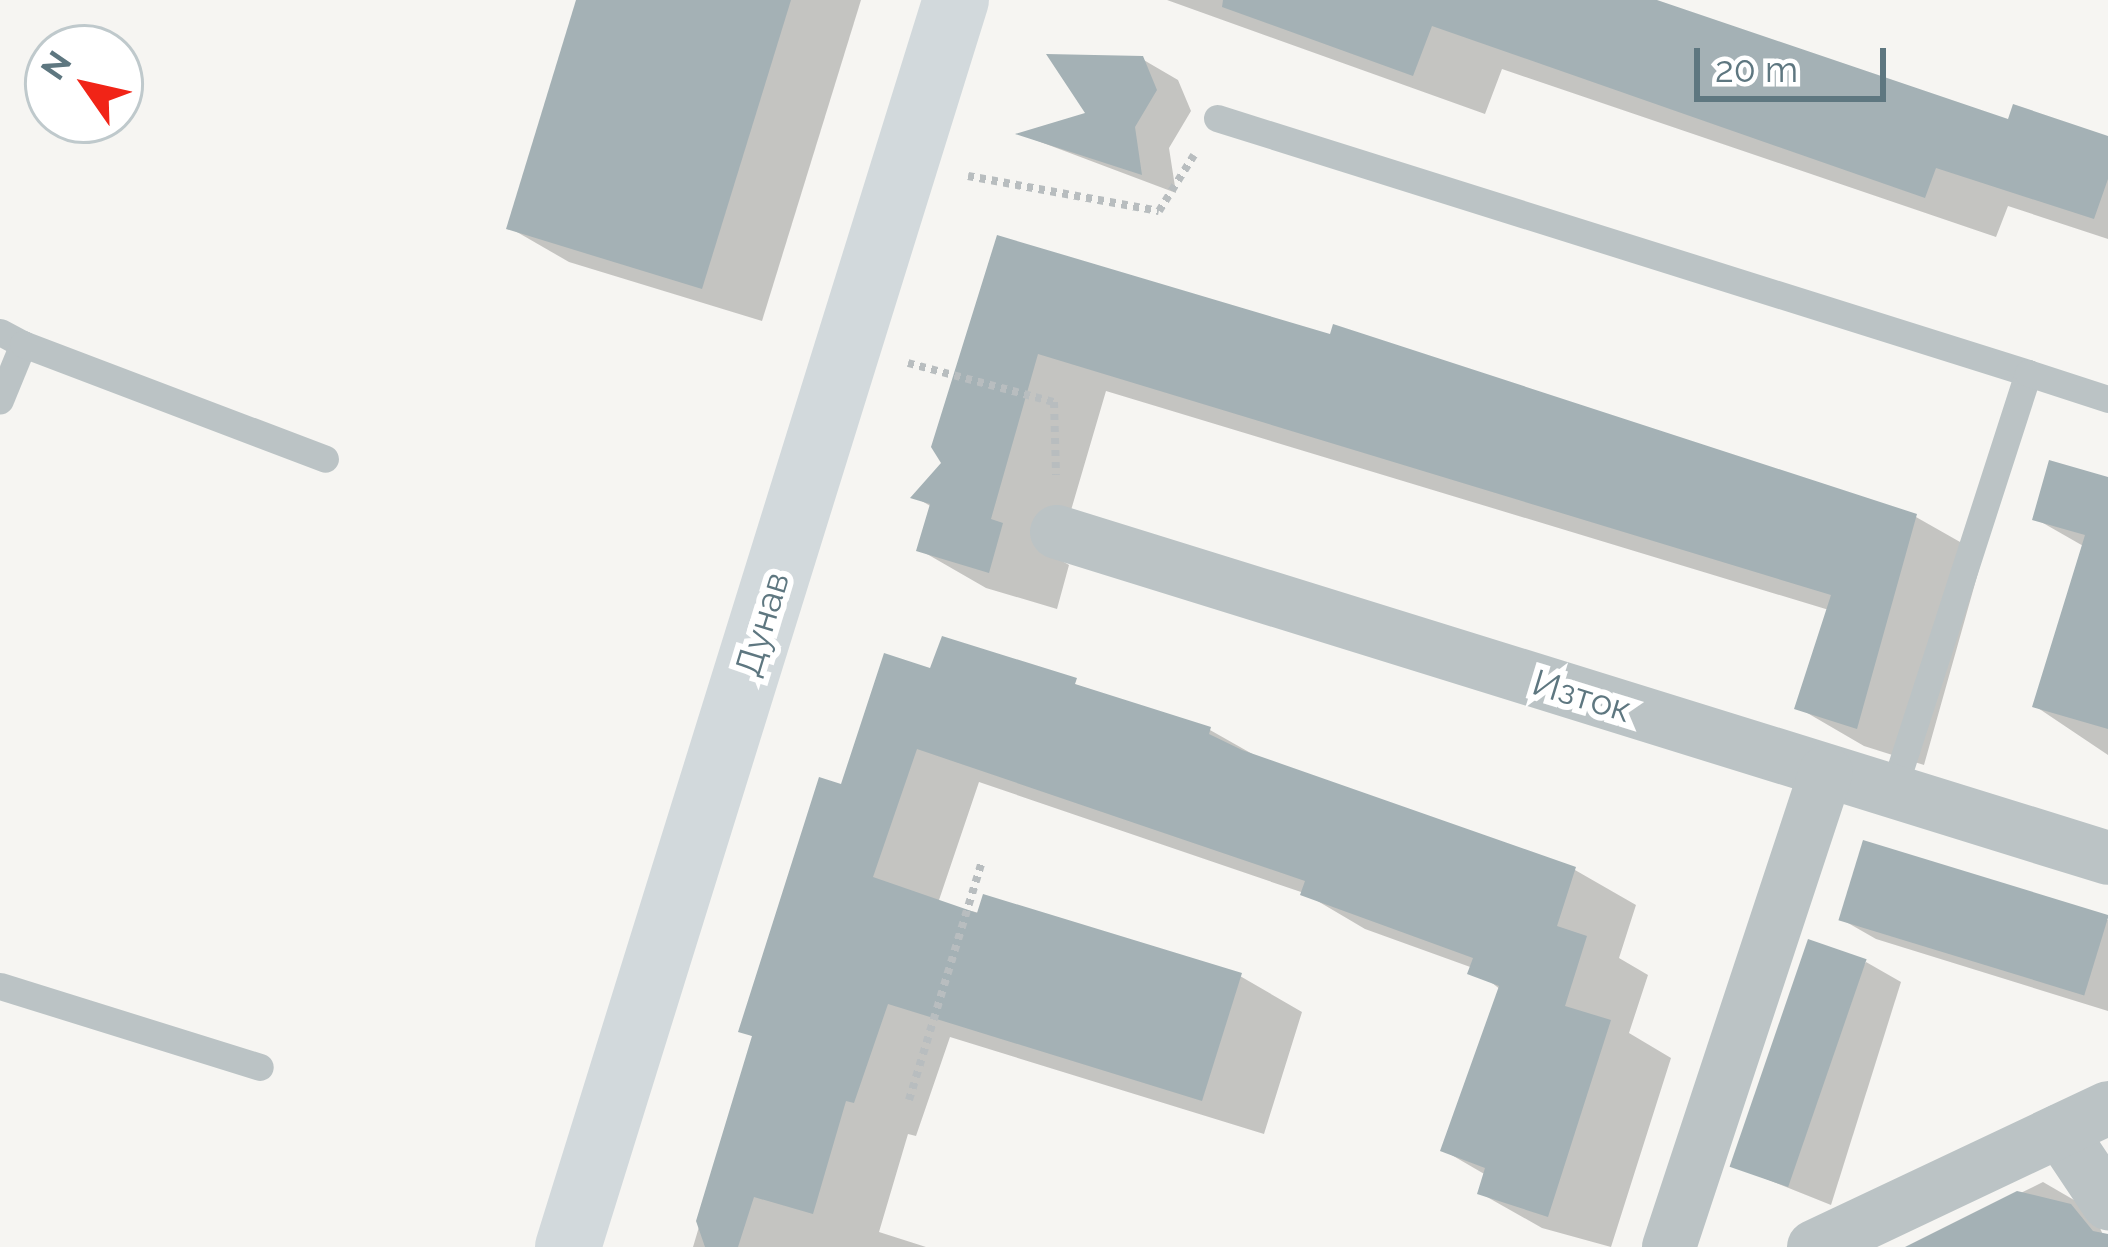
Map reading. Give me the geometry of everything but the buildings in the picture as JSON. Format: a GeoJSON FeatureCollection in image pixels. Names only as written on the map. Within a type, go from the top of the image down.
{"type":"FeatureCollection","features":[{"type":"Feature","properties":{"kind":"main road","name":"Дунав"},"geometry":{"type":"LineString","coordinates":[[568,1247],[956,0]]}},
{"type":"Feature","properties":{"kind":"street","name":"Изток"},"geometry":{"type":"LineString","coordinates":[[1057,532],[2108,858]]}},
{"type":"Feature","properties":{"kind":"street"},"geometry":{"type":"LineString","coordinates":[[1669,1247],[1826,772]]}},
{"type":"Feature","properties":{"kind":"street"},"geometry":{"type":"LineString","coordinates":[[1814,1247],[2108,1108]]}},
{"type":"Feature","properties":{"kind":"street"},"geometry":{"type":"LineString","coordinates":[[2060,1131],[2108,1203]]}},
{"type":"Feature","properties":{"kind":"lane"},"geometry":{"type":"LineString","coordinates":[[1217,118],[2108,399]]}},
{"type":"Feature","properties":{"kind":"lane"},"geometry":{"type":"LineString","coordinates":[[0,400],[11,338],[325,459]]}},
{"type":"Feature","properties":{"kind":"lane"},"geometry":{"type":"LineString","coordinates":[[1893,792],[2028,373]]}},
{"type":"Feature","properties":{"kind":"lane"},"geometry":{"type":"LineString","coordinates":[[0,986],[260,1067]]}},
{"type":"Feature","properties":{"kind":"path"},"geometry":{"type":"LineString","coordinates":[[906,165],[1160,211],[1217,118]]}},
{"type":"Feature","properties":{"kind":"path"},"geometry":{"type":"LineString","coordinates":[[848,347],[1054,402],[1057,532]]}},
{"type":"Feature","properties":{"kind":"path"},"geometry":{"type":"LineString","coordinates":[[909,1100],[982,861]]}}]}
